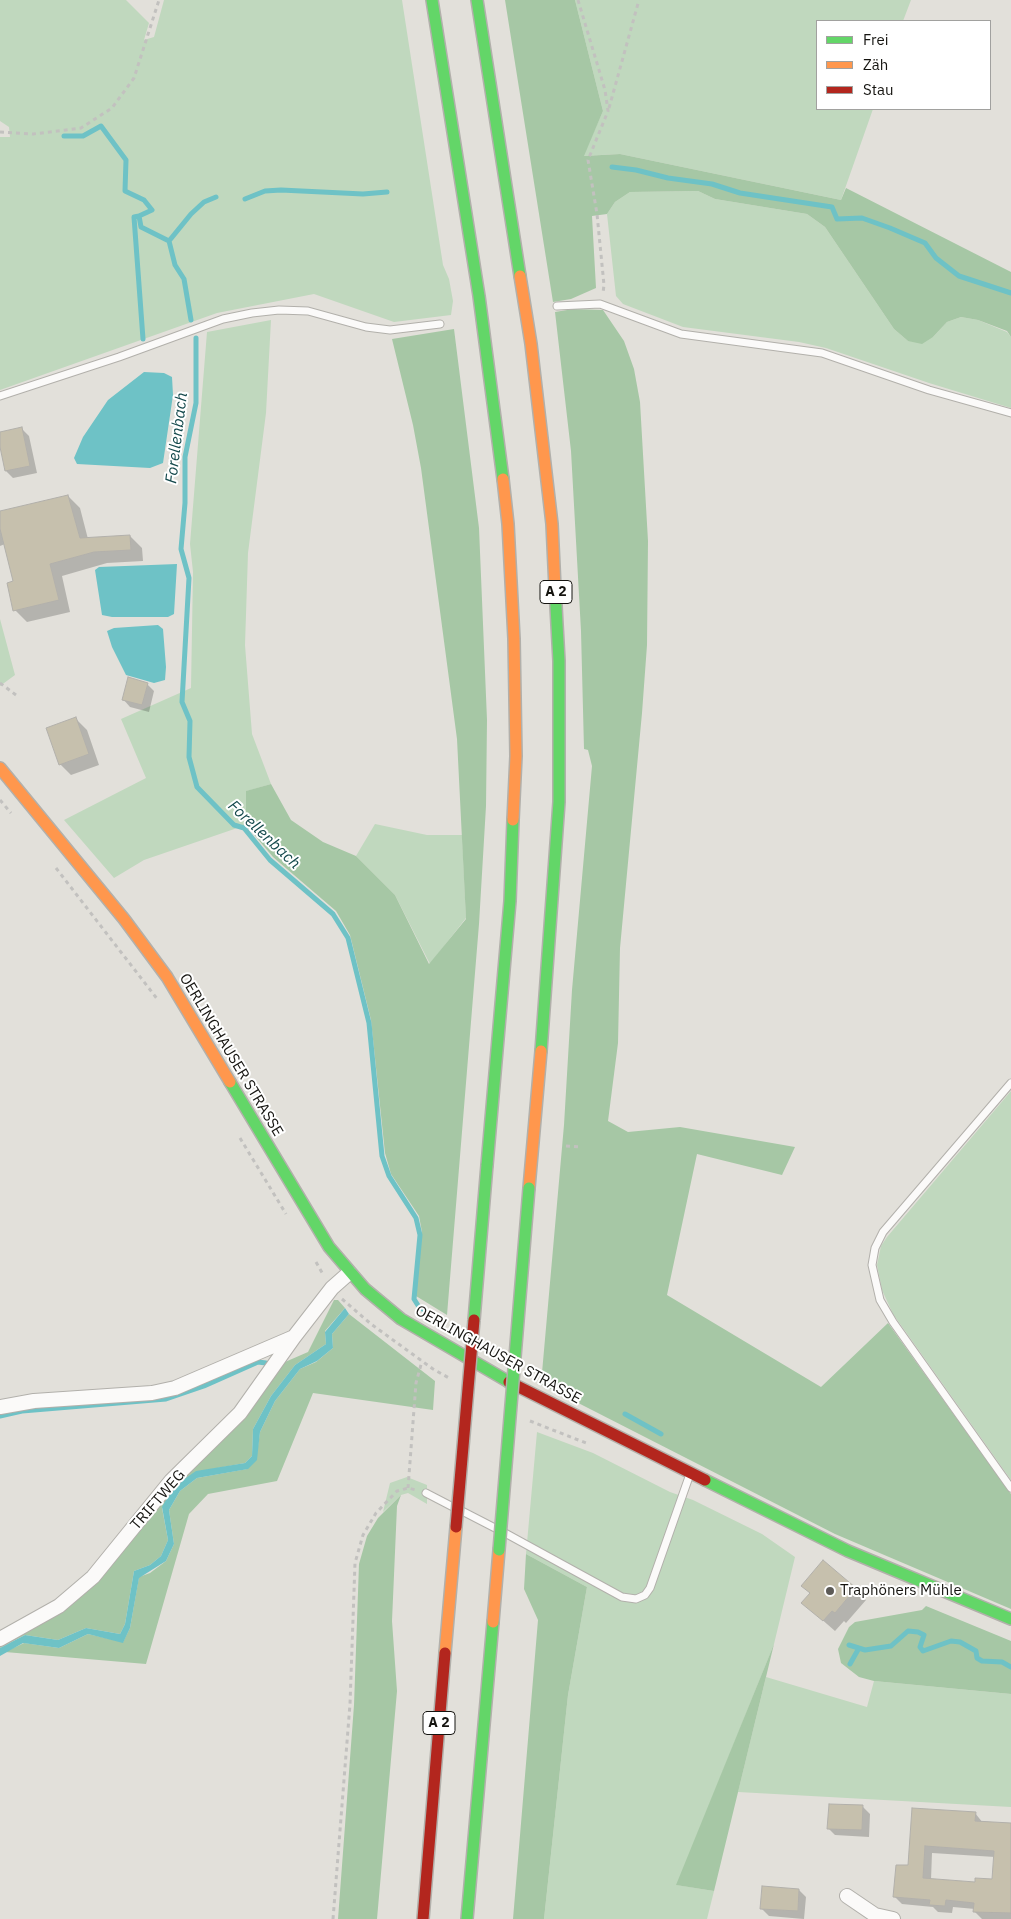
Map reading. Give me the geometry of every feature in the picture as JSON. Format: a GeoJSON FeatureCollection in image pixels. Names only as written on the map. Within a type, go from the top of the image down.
{"type":"FeatureCollection","features":[{"type":"Feature","properties":{"kind":"main road","name":"A 2"},"geometry":{"type":"LineString","coordinates":[[423,1919],[510,901],[516,756],[514,639],[508,524],[498,433],[480,296],[432,0]]}},
{"type":"Feature","properties":{"kind":"main road","name":"A 2"},"geometry":{"type":"LineString","coordinates":[[467,1919],[549,965],[559,802],[559,661],[552,524],[531,344],[477,0]]}},
{"type":"Feature","properties":{"kind":"main road","name":"OERLINGHAUSER STRASSE"},"geometry":{"type":"LineString","coordinates":[[0,768],[124,919],[168,977],[329,1247],[349,1273],[401,1319],[488,1371],[848,1552],[1011,1619]]}},
{"type":"Feature","properties":{"kind":"street","name":"TRIFTWEG"},"geometry":{"type":"LineString","coordinates":[[0,1639],[59,1606],[93,1577],[171,1482],[240,1413],[294,1337],[332,1288],[349,1273]]}},
{"type":"Feature","properties":{"kind":"street","name":"TRIFTWEG"},"geometry":{"type":"LineString","coordinates":[[0,1407],[34,1401],[152,1393],[175,1388],[294,1337]]}},
{"type":"Feature","properties":{"kind":"street"},"geometry":{"type":"LineString","coordinates":[[847,1896],[875,1915],[893,1919]]}},
{"type":"Feature","properties":{"kind":"lane"},"geometry":{"type":"LineString","coordinates":[[557,306],[600,304],[681,334],[822,353],[929,390],[1011,413]]}},
{"type":"Feature","properties":{"kind":"lane"},"geometry":{"type":"LineString","coordinates":[[0,396],[223,319],[252,313],[279,310],[308,311],[366,327],[390,330],[440,324]]}},
{"type":"Feature","properties":{"kind":"lane"},"geometry":{"type":"LineString","coordinates":[[1011,1083],[883,1232],[875,1248],[872,1265],[880,1300],[893,1322],[1011,1488]]}},
{"type":"Feature","properties":{"kind":"lane"},"geometry":{"type":"LineString","coordinates":[[426,1493],[533,1547],[622,1597],[636,1599],[644,1595],[650,1588],[690,1473]]}},
{"type":"Feature","properties":{"kind":"path"},"geometry":{"type":"LineString","coordinates":[[0,132],[33,134],[81,128],[112,108],[134,78],[160,0]]}},
{"type":"Feature","properties":{"kind":"path"},"geometry":{"type":"LineString","coordinates":[[578,0],[605,90],[608,111]]}},
{"type":"Feature","properties":{"kind":"path"},"geometry":{"type":"LineString","coordinates":[[600,304],[604,285],[597,214],[588,160],[608,111],[639,0]]}},
{"type":"Feature","properties":{"kind":"path"},"geometry":{"type":"LineString","coordinates":[[0,683],[16,694]]}},
{"type":"Feature","properties":{"kind":"path"},"geometry":{"type":"LineString","coordinates":[[566,1146],[581,1147]]}},
{"type":"Feature","properties":{"kind":"path"},"geometry":{"type":"LineString","coordinates":[[408,1488],[416,1383],[422,1361]]}},
{"type":"Feature","properties":{"kind":"path"},"geometry":{"type":"LineString","coordinates":[[334,1919],[350,1704],[355,1564],[363,1535],[376,1513],[397,1491],[408,1488],[426,1493]]}},
{"type":"Feature","properties":{"kind":"green space"},"geometry":{"type":"Polygon","coordinates":[[[0,0],[126,0],[149,23],[144,40],[154,37],[164,0],[402,0],[443,265],[449,279],[453,301],[451,315],[394,322],[314,294],[217,313],[0,390],[0,137],[10,137],[9,127],[0,121],[0,0]]]}},
{"type":"Feature","properties":{"kind":"green space"},"geometry":{"type":"Polygon","coordinates":[[[505,0],[575,0],[603,111],[584,156],[620,154],[841,200],[846,188],[1011,272],[1011,337],[1007,331],[978,320],[961,317],[947,322],[933,337],[922,344],[908,341],[894,329],[825,227],[807,214],[715,199],[698,191],[630,192],[615,202],[607,214],[592,216],[596,288],[571,299],[553,302],[505,0]]]}},
{"type":"Feature","properties":{"kind":"green space"},"geometry":{"type":"Polygon","coordinates":[[[575,0],[911,0],[903,20],[816,20],[816,110],[873,110],[841,200],[620,154],[583,156],[603,111],[575,0]]]}},
{"type":"Feature","properties":{"kind":"green space"},"geometry":{"type":"Polygon","coordinates":[[[698,191],[715,199],[807,214],[825,227],[894,329],[908,341],[933,337],[947,322],[961,317],[978,320],[1007,332],[1011,337],[1011,408],[929,383],[826,348],[799,342],[683,327],[623,304],[616,296],[607,214],[615,202],[630,192],[698,191]]]}},
{"type":"Feature","properties":{"kind":"green space"},"geometry":{"type":"Polygon","coordinates":[[[573,309],[603,310],[624,341],[634,369],[640,402],[648,541],[647,645],[620,948],[618,1043],[608,1121],[628,1132],[680,1127],[795,1147],[782,1175],[697,1154],[667,1295],[821,1387],[888,1323],[1011,1494],[1011,1609],[835,1534],[541,1384],[564,1125],[572,990],[592,766],[588,750],[584,749],[581,631],[571,451],[555,312],[573,309]]]}},
{"type":"Feature","properties":{"kind":"green space"},"geometry":{"type":"Polygon","coordinates":[[[271,320],[266,413],[248,553],[245,645],[252,734],[271,784],[247,791],[246,825],[144,860],[114,878],[64,820],[146,778],[121,719],[191,688],[193,572],[190,544],[207,332],[271,320]]]}},
{"type":"Feature","properties":{"kind":"green space"},"geometry":{"type":"Polygon","coordinates":[[[454,329],[479,528],[487,720],[486,806],[479,924],[447,1315],[416,1296],[422,1232],[419,1216],[391,1174],[385,1153],[371,1020],[350,935],[336,911],[273,857],[246,825],[246,791],[271,784],[291,820],[323,842],[356,856],[395,895],[429,964],[466,919],[457,739],[421,468],[413,425],[392,339],[454,329]]]}},
{"type":"Feature","properties":{"kind":"green space"},"geometry":{"type":"Polygon","coordinates":[[[0,619],[15,675],[0,686],[0,619]]]}},
{"type":"Feature","properties":{"kind":"green space"},"geometry":{"type":"Polygon","coordinates":[[[375,824],[427,835],[462,835],[466,918],[430,964],[395,895],[356,856],[375,824]]]}},
{"type":"Feature","properties":{"kind":"green space"},"geometry":{"type":"Polygon","coordinates":[[[1011,1091],[1011,1480],[893,1314],[882,1290],[877,1265],[881,1246],[887,1237],[1011,1091]]]}},
{"type":"Feature","properties":{"kind":"green space"},"geometry":{"type":"Polygon","coordinates":[[[334,1300],[338,1300],[345,1308],[325,1331],[326,1344],[295,1365],[271,1396],[253,1429],[252,1456],[245,1463],[196,1472],[162,1508],[168,1540],[161,1556],[150,1565],[134,1571],[125,1624],[120,1634],[86,1628],[58,1640],[25,1635],[0,1648],[0,1643],[58,1612],[243,1414],[285,1362],[308,1352],[334,1300]]]}},
{"type":"Feature","properties":{"kind":"green space"},"geometry":{"type":"Polygon","coordinates":[[[349,1314],[435,1381],[433,1410],[313,1393],[277,1481],[208,1494],[189,1514],[146,1664],[5,1652],[24,1643],[59,1648],[88,1634],[123,1642],[130,1628],[139,1577],[150,1573],[166,1561],[174,1544],[169,1510],[180,1491],[197,1478],[247,1469],[256,1460],[260,1432],[275,1401],[300,1369],[316,1362],[333,1348],[332,1334],[349,1314]]]}},
{"type":"Feature","properties":{"kind":"green space"},"geometry":{"type":"Polygon","coordinates":[[[537,1432],[593,1453],[670,1492],[693,1500],[762,1534],[795,1557],[774,1644],[677,1885],[714,1891],[707,1919],[544,1919],[568,1695],[587,1587],[526,1554],[537,1432]]]}},
{"type":"Feature","properties":{"kind":"green space"},"geometry":{"type":"Polygon","coordinates":[[[407,1477],[427,1485],[427,1504],[408,1493],[401,1495],[383,1512],[390,1483],[407,1477]]]}},
{"type":"Feature","properties":{"kind":"green space"},"geometry":{"type":"Polygon","coordinates":[[[401,1495],[397,1506],[392,1621],[397,1691],[377,1919],[338,1919],[354,1705],[359,1564],[367,1536],[378,1518],[401,1495]]]}},
{"type":"Feature","properties":{"kind":"green space"},"geometry":{"type":"Polygon","coordinates":[[[526,1554],[587,1587],[568,1695],[544,1919],[513,1919],[538,1620],[524,1589],[526,1554]]]}},
{"type":"Feature","properties":{"kind":"green space"},"geometry":{"type":"Polygon","coordinates":[[[926,1606],[1011,1641],[1011,1694],[874,1681],[859,1677],[841,1663],[838,1649],[849,1627],[855,1622],[922,1610],[926,1606]]]}},
{"type":"Feature","properties":{"kind":"green space"},"geometry":{"type":"Polygon","coordinates":[[[774,1644],[714,1891],[676,1885],[774,1644]]]}},
{"type":"Feature","properties":{"kind":"green space"},"geometry":{"type":"Polygon","coordinates":[[[766,1677],[867,1707],[874,1681],[1011,1694],[1011,1807],[738,1792],[766,1677]]]}},
{"type":"Feature","properties":{"kind":"water"},"geometry":{"type":"Polygon","coordinates":[[[144,372],[164,373],[172,377],[173,395],[163,463],[150,468],[77,464],[74,458],[83,437],[108,400],[144,372]]]}},
{"type":"Feature","properties":{"kind":"water"},"geometry":{"type":"Polygon","coordinates":[[[177,564],[174,614],[168,617],[112,617],[102,615],[95,570],[99,567],[177,564]]]}},
{"type":"Feature","properties":{"kind":"water"},"geometry":{"type":"Polygon","coordinates":[[[158,625],[163,629],[166,667],[165,680],[154,683],[126,675],[112,647],[107,631],[114,628],[158,625]]]}},
{"type":"Feature","properties":{"kind":"water"},"geometry":{"type":"Polygon","coordinates":[[[345,1308],[349,1314],[332,1334],[333,1348],[317,1361],[300,1369],[275,1401],[260,1432],[257,1460],[248,1469],[197,1478],[180,1491],[169,1510],[174,1544],[166,1561],[139,1578],[130,1628],[123,1643],[88,1634],[59,1648],[23,1643],[0,1656],[0,1648],[25,1635],[58,1640],[86,1628],[120,1634],[125,1624],[134,1571],[150,1565],[161,1556],[168,1540],[162,1507],[174,1486],[196,1471],[245,1463],[252,1456],[253,1429],[271,1396],[295,1365],[326,1344],[325,1332],[345,1308]]]}},
{"type":"Feature","properties":{"kind":"building"},"geometry":{"type":"Polygon","coordinates":[[[22,427],[30,466],[5,471],[0,447],[0,432],[22,427]]]}},
{"type":"Feature","properties":{"kind":"building"},"geometry":{"type":"Polygon","coordinates":[[[68,495],[80,538],[130,535],[131,550],[94,552],[50,564],[59,600],[13,611],[7,583],[13,581],[0,529],[0,511],[68,495]]]}},
{"type":"Feature","properties":{"kind":"building"},"geometry":{"type":"Polygon","coordinates":[[[128,677],[148,683],[142,705],[122,700],[128,677]]]}},
{"type":"Feature","properties":{"kind":"building"},"geometry":{"type":"Polygon","coordinates":[[[76,717],[89,754],[59,765],[46,728],[76,717]]]}},
{"type":"Feature","properties":{"kind":"building","name":"Traphöners Mühle"},"geometry":{"type":"Polygon","coordinates":[[[823,1560],[856,1588],[835,1613],[832,1611],[823,1621],[801,1603],[810,1593],[801,1586],[823,1560]]]}},
{"type":"Feature","properties":{"kind":"building"},"geometry":{"type":"Polygon","coordinates":[[[829,1804],[863,1805],[862,1830],[827,1829],[829,1804]]]}},
{"type":"Feature","properties":{"kind":"building"},"geometry":{"type":"Polygon","coordinates":[[[912,1808],[976,1812],[975,1821],[1011,1823],[1011,1913],[973,1912],[974,1903],[946,1900],[945,1906],[929,1905],[930,1900],[893,1897],[896,1865],[908,1865],[912,1808]],[[925,1846],[923,1878],[975,1882],[975,1878],[992,1879],[994,1851],[925,1846]]]}},
{"type":"Feature","properties":{"kind":"building"},"geometry":{"type":"Polygon","coordinates":[[[762,1886],[799,1889],[798,1911],[760,1909],[762,1886]]]}},
{"type":"Feature","properties":{"kind":"waterway","name":"Forellenbach"},"geometry":{"type":"LineString","coordinates":[[64,136],[83,136],[101,126],[126,160],[125,191],[144,200],[152,210],[139,216],[141,227],[169,241],[175,265],[184,279],[191,320]]}},
{"type":"Feature","properties":{"kind":"waterway"},"geometry":{"type":"LineString","coordinates":[[612,167],[712,184],[740,193],[832,207],[837,219],[862,218],[890,228],[925,243],[936,258],[959,276],[1011,293]]}},
{"type":"Feature","properties":{"kind":"waterway"},"geometry":{"type":"LineString","coordinates":[[245,199],[265,191],[281,190],[363,194],[387,192]]}},
{"type":"Feature","properties":{"kind":"waterway"},"geometry":{"type":"LineString","coordinates":[[169,241],[191,214],[204,202],[216,197]]}},
{"type":"Feature","properties":{"kind":"waterway"},"geometry":{"type":"LineString","coordinates":[[139,216],[134,217],[143,339]]}},
{"type":"Feature","properties":{"kind":"waterway","name":"Forellenbach"},"geometry":{"type":"LineString","coordinates":[[196,338],[196,403],[185,457],[185,503],[181,549],[189,578],[182,702],[190,721],[189,757],[197,787],[234,825],[244,828],[270,860],[333,914],[348,938],[369,1023],[382,1156],[389,1176],[416,1218],[420,1235],[414,1299],[419,1307],[435,1317]]}},
{"type":"Feature","properties":{"kind":"waterway"},"geometry":{"type":"LineString","coordinates":[[0,1416],[22,1411],[166,1399],[204,1386],[258,1362],[266,1363]]}},
{"type":"Feature","properties":{"kind":"waterway","name":"Forellenbach"},"geometry":{"type":"LineString","coordinates":[[625,1414],[661,1434]]}},
{"type":"Feature","properties":{"kind":"waterway","name":"Forellenbach"},"geometry":{"type":"LineString","coordinates":[[849,1645],[865,1650],[891,1646],[908,1631],[918,1632],[924,1635],[920,1647],[923,1651],[951,1641],[960,1642],[976,1651],[977,1658],[982,1661],[1002,1662],[1011,1667]]}},
{"type":"Feature","properties":{"kind":"waterway"},"geometry":{"type":"LineString","coordinates":[[850,1664],[859,1648]]}},
{"type":"Feature","properties":{"kind":"traffic: fast"},"geometry":{"type":"LineString","coordinates":[[432,0],[479,296],[503,479]]}},
{"type":"Feature","properties":{"kind":"traffic: fast"},"geometry":{"type":"LineString","coordinates":[[477,0],[520,276]]}},
{"type":"Feature","properties":{"kind":"traffic: fast"},"geometry":{"type":"LineString","coordinates":[[541,1051],[559,802],[559,661],[555,588]]}},
{"type":"Feature","properties":{"kind":"traffic: fast"},"geometry":{"type":"LineString","coordinates":[[487,1165],[510,901],[513,820]]}},
{"type":"Feature","properties":{"kind":"traffic: fast"},"geometry":{"type":"LineString","coordinates":[[230,1082],[329,1247],[365,1289],[401,1319],[509,1382]]}},
{"type":"Feature","properties":{"kind":"traffic: fast"},"geometry":{"type":"LineString","coordinates":[[474,1320],[487,1165]]}},
{"type":"Feature","properties":{"kind":"traffic: fast"},"geometry":{"type":"LineString","coordinates":[[499,1550],[529,1188]]}},
{"type":"Feature","properties":{"kind":"traffic: fast"},"geometry":{"type":"LineString","coordinates":[[705,1480],[848,1551],[1011,1619]]}},
{"type":"Feature","properties":{"kind":"traffic: fast"},"geometry":{"type":"LineString","coordinates":[[467,1919],[493,1622]]}},
{"type":"Feature","properties":{"kind":"traffic: slow"},"geometry":{"type":"LineString","coordinates":[[520,276],[531,344],[552,524],[555,588]]}},
{"type":"Feature","properties":{"kind":"traffic: slow"},"geometry":{"type":"LineString","coordinates":[[503,479],[508,524],[514,639],[516,756],[513,820]]}},
{"type":"Feature","properties":{"kind":"traffic: slow"},"geometry":{"type":"LineString","coordinates":[[0,768],[124,919],[167,977],[230,1082]]}},
{"type":"Feature","properties":{"kind":"traffic: slow"},"geometry":{"type":"LineString","coordinates":[[529,1188],[541,1051]]}},
{"type":"Feature","properties":{"kind":"traffic: slow"},"geometry":{"type":"LineString","coordinates":[[445,1653],[456,1527]]}},
{"type":"Feature","properties":{"kind":"traffic: slow"},"geometry":{"type":"LineString","coordinates":[[493,1622],[499,1550]]}},
{"type":"Feature","properties":{"kind":"traffic: jam"},"geometry":{"type":"LineString","coordinates":[[456,1527],[474,1320]]}},
{"type":"Feature","properties":{"kind":"traffic: jam"},"geometry":{"type":"LineString","coordinates":[[509,1382],[705,1480]]}},
{"type":"Feature","properties":{"kind":"traffic: jam"},"geometry":{"type":"LineString","coordinates":[[423,1919],[445,1653]]}},
{"type":"Feature","properties":{"kind":"place","name":"Traphöners Mühle"},"geometry":{"type":"Point","coordinates":[830,1591]}}]}
